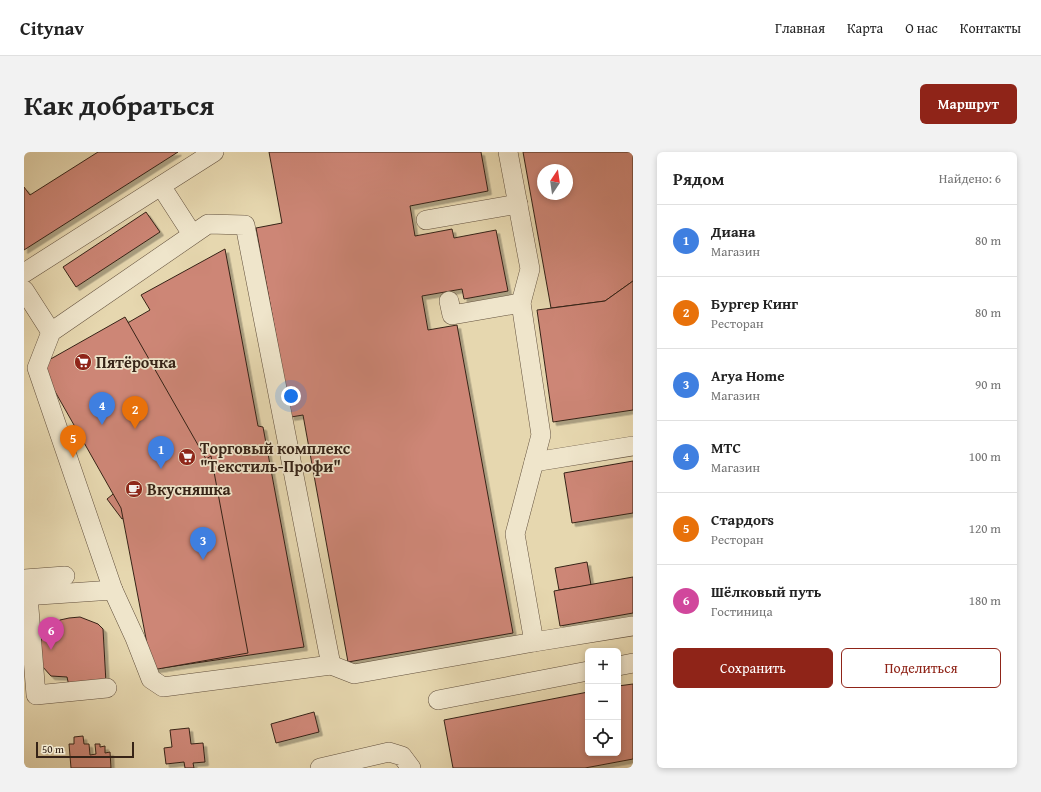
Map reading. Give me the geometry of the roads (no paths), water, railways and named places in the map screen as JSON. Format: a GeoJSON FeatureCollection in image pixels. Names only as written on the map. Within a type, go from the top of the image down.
{"type":"FeatureCollection","features":[{"type":"Feature","properties":{"kind":"lane"},"geometry":{"type":"LineString","coordinates":[[24,272],[214,152]]}},
{"type":"Feature","properties":{"kind":"lane"},"geometry":{"type":"LineString","coordinates":[[508,152],[530,268],[521,303],[541,435],[515,534],[534,642]]}},
{"type":"Feature","properties":{"kind":"lane"},"geometry":{"type":"LineString","coordinates":[[161,186],[192,234]]}},
{"type":"Feature","properties":{"kind":"lane"},"geometry":{"type":"LineString","coordinates":[[426,220],[518,204]]}},
{"type":"Feature","properties":{"kind":"lane"},"geometry":{"type":"LineString","coordinates":[[331,665],[245,225],[208,224],[50,332],[31,372],[113,590],[135,638],[151,679],[163,687],[331,665],[354,674],[633,626]]}},
{"type":"Feature","properties":{"kind":"lane"},"geometry":{"type":"LineString","coordinates":[[24,290],[50,332]]}},
{"type":"Feature","properties":{"kind":"lane"},"geometry":{"type":"LineString","coordinates":[[449,301],[452,315],[521,303]]}},
{"type":"Feature","properties":{"kind":"lane"},"geometry":{"type":"LineString","coordinates":[[534,462],[633,446]]}},
{"type":"Feature","properties":{"kind":"lane"},"geometry":{"type":"LineString","coordinates":[[25,590],[65,576]]}},
{"type":"Feature","properties":{"kind":"lane"},"geometry":{"type":"LineString","coordinates":[[25,590],[113,590]]}},
{"type":"Feature","properties":{"kind":"lane"},"geometry":{"type":"LineString","coordinates":[[25,590],[36,695],[107,688]]}},
{"type":"Feature","properties":{"kind":"lane"},"geometry":{"type":"LineString","coordinates":[[621,665],[633,663]]}},
{"type":"Feature","properties":{"kind":"lane"},"geometry":{"type":"LineString","coordinates":[[438,700],[585,673]]}},
{"type":"Feature","properties":{"kind":"lane"},"geometry":{"type":"LineString","coordinates":[[320,768],[389,752],[402,756],[411,768]]}},
{"type":"Feature","properties":{"kind":"place","name":"Пятёрочка"},"geometry":{"type":"Point","coordinates":[83,362]}},
{"type":"Feature","properties":{"kind":"place","name":"МТС"},"geometry":{"type":"Point","coordinates":[102,425]}},
{"type":"Feature","properties":{"kind":"place","name":"Бургер Кинг"},"geometry":{"type":"Point","coordinates":[135,429]}},
{"type":"Feature","properties":{"kind":"place","name":"Торговый комплекс \"Текстиль-Профи\""},"geometry":{"type":"Point","coordinates":[187,457]}},
{"type":"Feature","properties":{"kind":"place","name":"Стардогs"},"geometry":{"type":"Point","coordinates":[73,458]}},
{"type":"Feature","properties":{"kind":"place","name":"Диана"},"geometry":{"type":"Point","coordinates":[161,469]}},
{"type":"Feature","properties":{"kind":"place","name":"Вкусняшка"},"geometry":{"type":"Point","coordinates":[134,489]}},
{"type":"Feature","properties":{"kind":"place","name":"Arya Home"},"geometry":{"type":"Point","coordinates":[203,560]}},
{"type":"Feature","properties":{"kind":"place","name":"Шёлковый путь"},"geometry":{"type":"Point","coordinates":[51,650]}}]}
